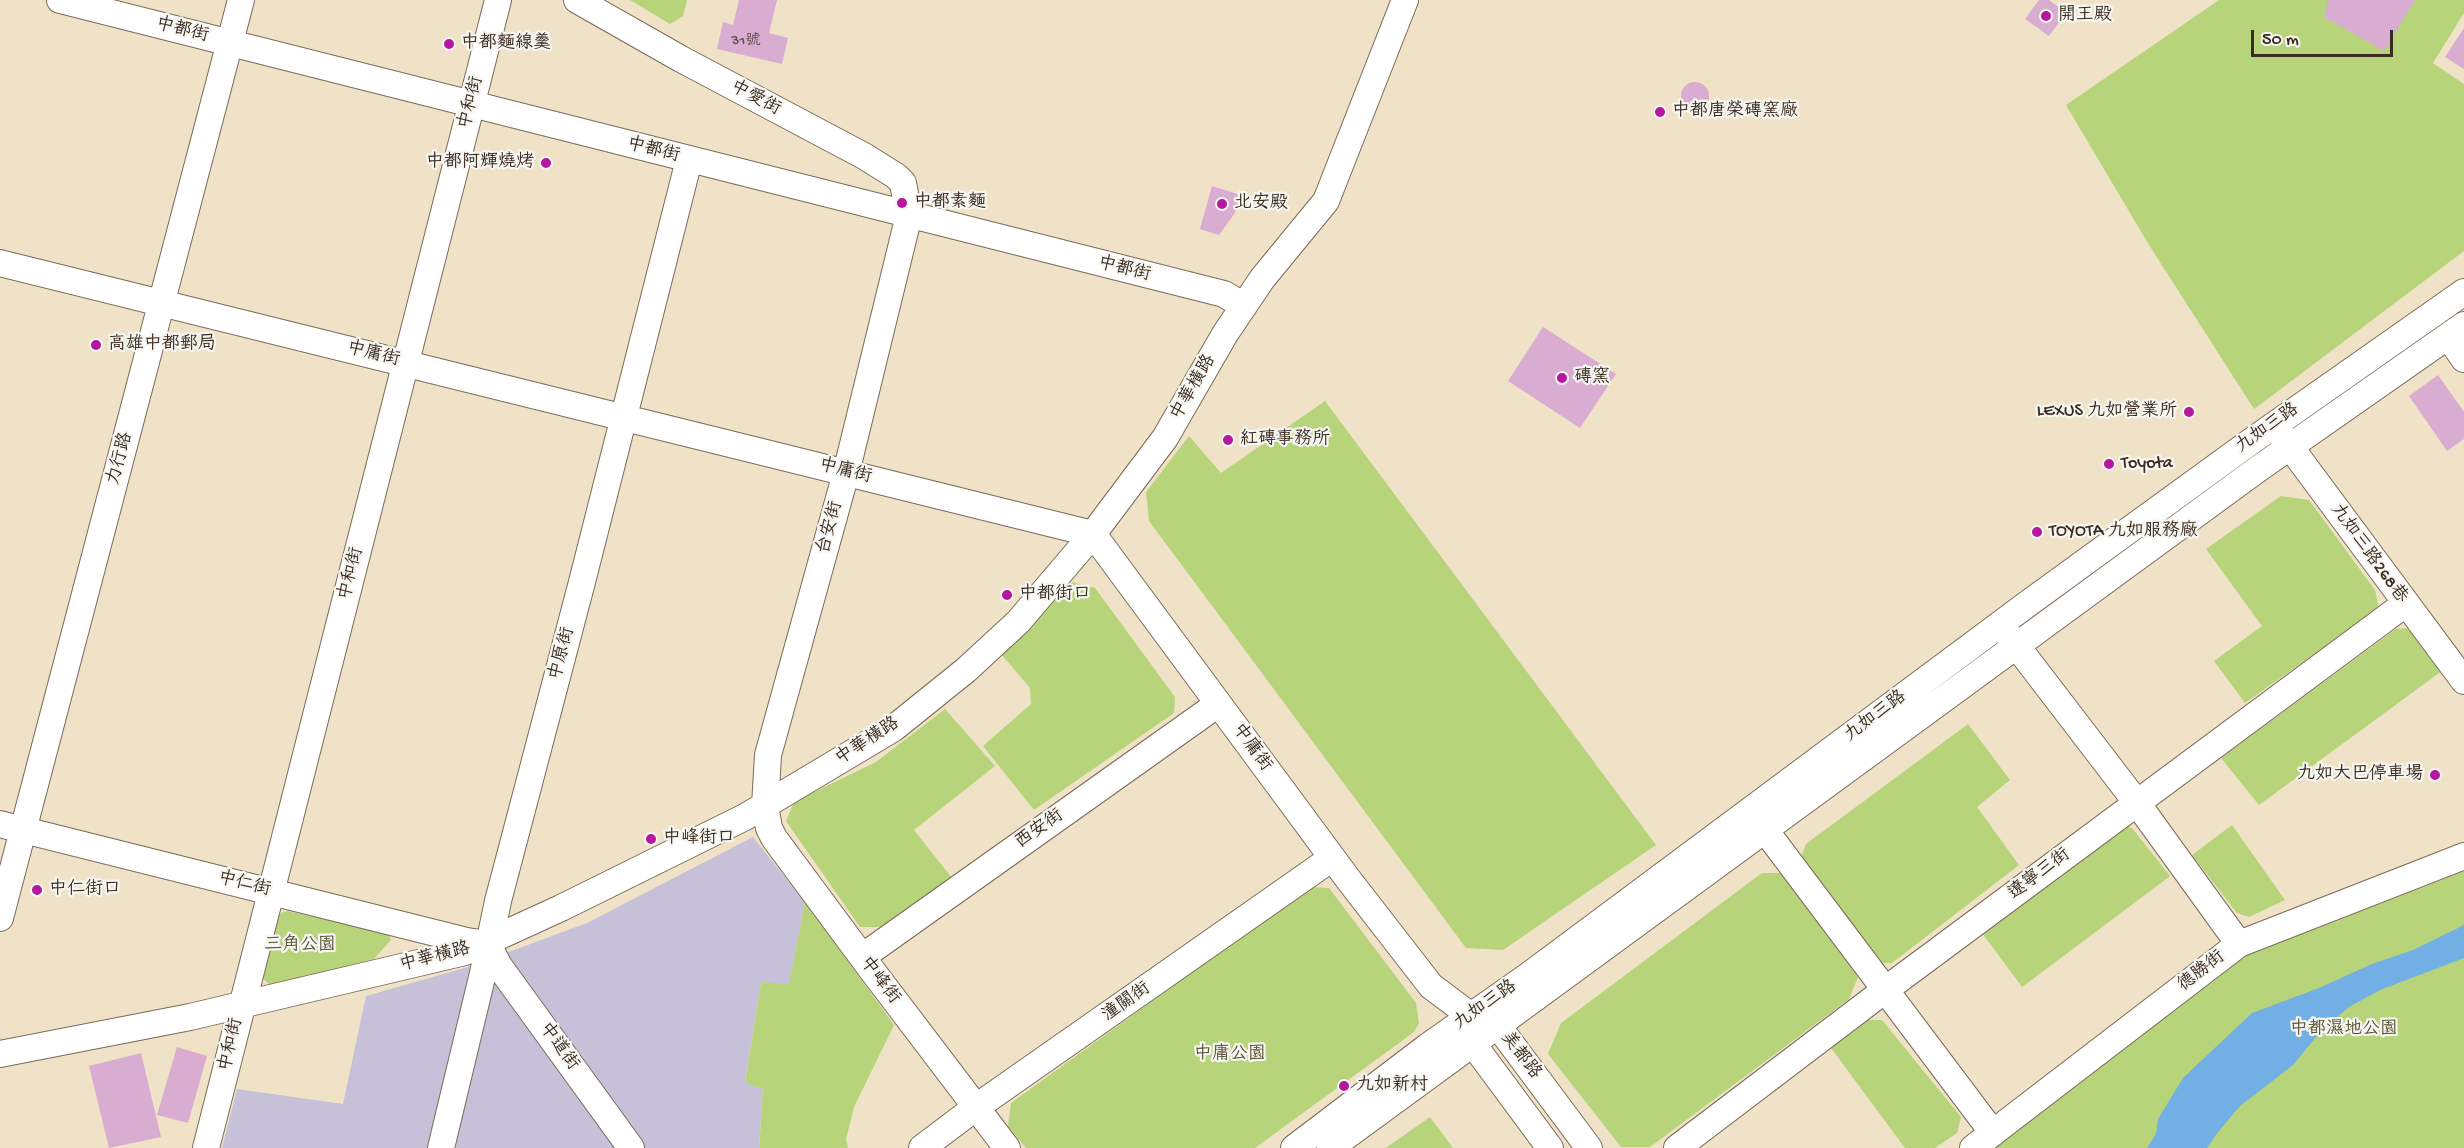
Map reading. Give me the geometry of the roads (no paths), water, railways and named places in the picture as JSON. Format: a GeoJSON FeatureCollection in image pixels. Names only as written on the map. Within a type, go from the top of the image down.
{"type":"FeatureCollection","features":[{"type":"Feature","properties":{"kind":"street","name":"中都街"},"geometry":{"type":"LineString","coordinates":[[60,0],[1224,294],[1244,306]]}},
{"type":"Feature","properties":{"kind":"street","name":"力行路"},"geometry":{"type":"LineString","coordinates":[[0,918],[12,827],[162,303],[241,0]]}},
{"type":"Feature","properties":{"kind":"street","name":"中和街"},"geometry":{"type":"LineString","coordinates":[[206,1148],[498,0]]}},
{"type":"Feature","properties":{"kind":"street","name":"中愛街"},"geometry":{"type":"LineString","coordinates":[[577,0],[681,59],[864,156],[896,176],[903,183],[909,216]]}},
{"type":"Feature","properties":{"kind":"street","name":"中華橫路"},"geometry":{"type":"LineString","coordinates":[[0,1054],[241,1005],[465,952],[488,944],[765,806],[894,728],[966,670],[1018,622],[1093,534],[1165,438],[1225,334],[1262,279],[1326,201],[1406,0]]}},
{"type":"Feature","properties":{"kind":"street","name":"中原街"},"geometry":{"type":"LineString","coordinates":[[441,1148],[488,944],[689,160]]}},
{"type":"Feature","properties":{"kind":"street","name":"台安街"},"geometry":{"type":"LineString","coordinates":[[765,806],[768,755],[846,473],[909,216]]}},
{"type":"Feature","properties":{"kind":"street","name":"中庸街"},"geometry":{"type":"LineString","coordinates":[[0,263],[1093,534],[1332,858],[1431,986],[1471,1016]]}},
{"type":"Feature","properties":{"kind":"street","name":"九如三路"},"geometry":{"type":"LineString","coordinates":[[1294,1148],[2001,624],[2274,425],[2464,292]]}},
{"type":"Feature","properties":{"kind":"street","name":"九如三路"},"geometry":{"type":"LineString","coordinates":[[1330,1148],[2290,447],[2456,330]]}},
{"type":"Feature","properties":{"kind":"street"},"geometry":{"type":"LineString","coordinates":[[2456,330],[2464,359]]}},
{"type":"Feature","properties":{"kind":"street","name":"九如三路268巷"},"geometry":{"type":"LineString","coordinates":[[2274,425],[2464,681]]}},
{"type":"Feature","properties":{"kind":"street","name":"遼寧三街"},"geometry":{"type":"LineString","coordinates":[[1677,1148],[1885,990],[2405,604]]}},
{"type":"Feature","properties":{"kind":"street"},"geometry":{"type":"LineString","coordinates":[[2001,624],[2239,944]]}},
{"type":"Feature","properties":{"kind":"street","name":"西安街"},"geometry":{"type":"LineString","coordinates":[[861,957],[1218,704]]}},
{"type":"Feature","properties":{"kind":"street","name":"中峰街"},"geometry":{"type":"LineString","coordinates":[[765,806],[769,828],[774,838],[861,957],[1007,1148]]}},
{"type":"Feature","properties":{"kind":"street","name":"中仁街"},"geometry":{"type":"LineString","coordinates":[[12,827],[467,941],[488,944]]}},
{"type":"Feature","properties":{"kind":"street"},"geometry":{"type":"LineString","coordinates":[[1765,830],[1885,990],[1983,1141]]}},
{"type":"Feature","properties":{"kind":"street","name":"德勝街"},"geometry":{"type":"LineString","coordinates":[[1983,1141],[2239,944],[2464,856]]}},
{"type":"Feature","properties":{"kind":"street","name":"潼關街"},"geometry":{"type":"LineString","coordinates":[[922,1148],[975,1108],[1332,858]]}},
{"type":"Feature","properties":{"kind":"street","name":"中道街"},"geometry":{"type":"LineString","coordinates":[[488,944],[499,966],[631,1148]]}},
{"type":"Feature","properties":{"kind":"street","name":"美都路"},"geometry":{"type":"LineString","coordinates":[[1550,1148],[1473,1044],[1471,1016],[1498,1026],[1589,1148]]}},
{"type":"Feature","properties":{"kind":"water"},"geometry":{"type":"Polygon","coordinates":[[[2464,925],[2464,958],[2380,990],[2349,1007],[2321,1031],[2293,1065],[2240,1106],[2207,1148],[2147,1148],[2156,1134],[2158,1119],[2183,1078],[2252,1013],[2319,988],[2372,964],[2413,950],[2464,925]]]}},
{"type":"Feature","properties":{"kind":"place","name":"開王殿"},"geometry":{"type":"Point","coordinates":[2046,16]}},
{"type":"Feature","properties":{"kind":"place","name":"中都麵線羹"},"geometry":{"type":"Point","coordinates":[449,44]}},
{"type":"Feature","properties":{"kind":"place","name":"中都唐榮磚窯廠"},"geometry":{"type":"Point","coordinates":[1660,112]}},
{"type":"Feature","properties":{"kind":"place","name":"中都阿輝燒烤"},"geometry":{"type":"Point","coordinates":[546,163]}},
{"type":"Feature","properties":{"kind":"place","name":"中都素麵"},"geometry":{"type":"Point","coordinates":[902,203]}},
{"type":"Feature","properties":{"kind":"place","name":"北安殿"},"geometry":{"type":"Point","coordinates":[1222,204]}},
{"type":"Feature","properties":{"kind":"place","name":"高雄中都郵局"},"geometry":{"type":"Point","coordinates":[96,345]}},
{"type":"Feature","properties":{"kind":"place","name":"磚窯"},"geometry":{"type":"Point","coordinates":[1562,378]}},
{"type":"Feature","properties":{"kind":"place","name":"LEXUS 九如營業所"},"geometry":{"type":"Point","coordinates":[2189,412]}},
{"type":"Feature","properties":{"kind":"place","name":"紅磚事務所"},"geometry":{"type":"Point","coordinates":[1228,440]}},
{"type":"Feature","properties":{"kind":"place","name":"Toyota"},"geometry":{"type":"Point","coordinates":[2109,464]}},
{"type":"Feature","properties":{"kind":"place","name":"TOYOTA 九如服務廠"},"geometry":{"type":"Point","coordinates":[2037,532]}},
{"type":"Feature","properties":{"kind":"place","name":"中都街口"},"geometry":{"type":"Point","coordinates":[1007,595]}},
{"type":"Feature","properties":{"kind":"place","name":"九如大巴停車場"},"geometry":{"type":"Point","coordinates":[2435,775]}},
{"type":"Feature","properties":{"kind":"place","name":"中峰街口"},"geometry":{"type":"Point","coordinates":[651,839]}},
{"type":"Feature","properties":{"kind":"place","name":"中仁街口"},"geometry":{"type":"Point","coordinates":[37,890]}},
{"type":"Feature","properties":{"kind":"place","name":"九如新村"},"geometry":{"type":"Point","coordinates":[1344,1086]}},
{"type":"Feature","properties":{"kind":"park label","name":"三角公園"},"geometry":{"type":"Point","coordinates":[300,946]}},
{"type":"Feature","properties":{"kind":"park label","name":"中都濕地公園"},"geometry":{"type":"Point","coordinates":[2344,1030]}},
{"type":"Feature","properties":{"kind":"park label","name":"中庸公園"},"geometry":{"type":"Point","coordinates":[1230,1055]}}]}
